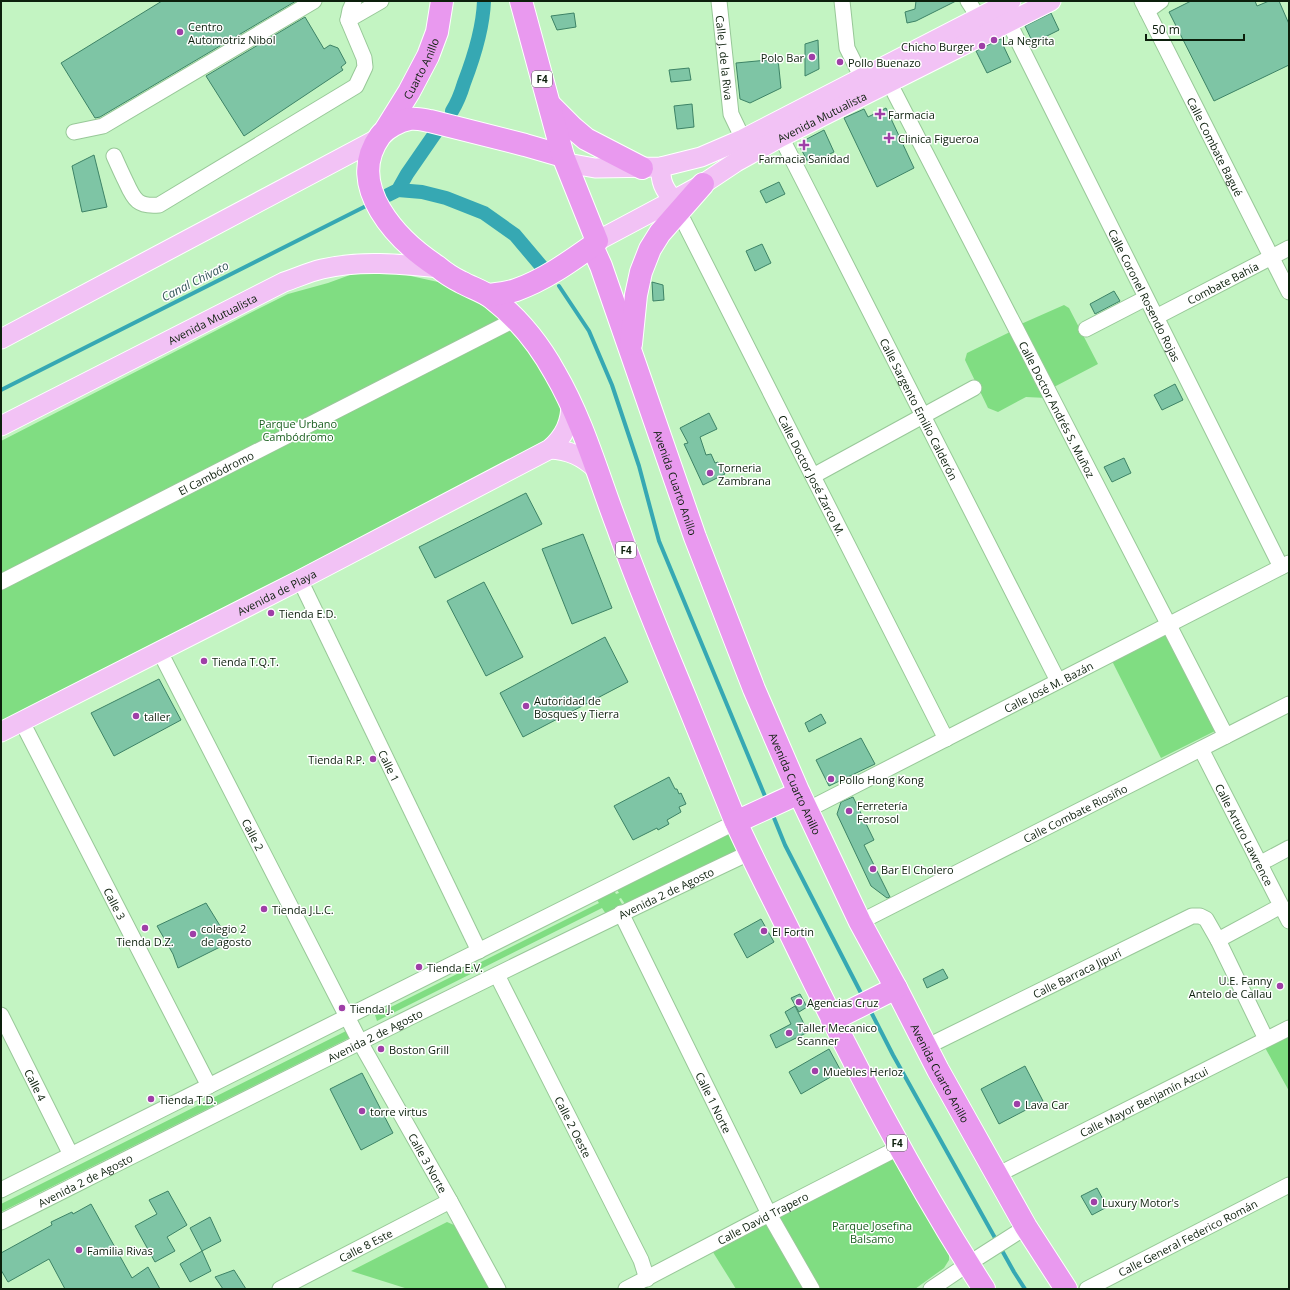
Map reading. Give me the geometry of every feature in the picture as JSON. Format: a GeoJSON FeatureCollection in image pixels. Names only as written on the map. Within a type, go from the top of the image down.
{"type":"FeatureCollection","features":[{"type":"Feature","properties":{"kind":"highway","name":"Cuarto Anillo"},"geometry":{"type":"LineString","coordinates":[[382,134],[409,92],[428,56],[437,32],[442,1]]}},
{"type":"Feature","properties":{"kind":"highway","name":"F4"},"geometry":{"type":"LineString","coordinates":[[522,1],[565,160],[595,244]]}},
{"type":"Feature","properties":{"kind":"highway"},"geometry":{"type":"LineString","coordinates":[[549,104],[586,139],[651,167]]}},
{"type":"Feature","properties":{"kind":"highway"},"geometry":{"type":"LineString","coordinates":[[382,134],[407,119],[417,119],[525,145],[565,160]]}},
{"type":"Feature","properties":{"kind":"highway","name":"F4"},"geometry":{"type":"LineString","coordinates":[[382,134],[373,149],[368,172],[370,190],[381,211],[396,232],[412,248],[438,268],[488,295],[512,314],[532,337],[554,370],[571,402],[633,570],[743,818],[751,852],[838,1017],[900,1148],[976,1258],[984,1289]]}},
{"type":"Feature","properties":{"kind":"highway"},"geometry":{"type":"LineString","coordinates":[[630,352],[636,295],[641,272],[650,249],[677,206],[703,184]]}},
{"type":"Feature","properties":{"kind":"highway"},"geometry":{"type":"LineString","coordinates":[[488,295],[515,290],[538,281],[559,269],[595,244]]}},
{"type":"Feature","properties":{"kind":"highway","name":"Avenida Cuarto Anillo"},"geometry":{"type":"LineString","coordinates":[[595,244],[630,352],[695,537],[798,800],[860,922],[891,991],[926,1047],[997,1175],[1019,1231],[1066,1289]]}},
{"type":"Feature","properties":{"kind":"highway"},"geometry":{"type":"LineString","coordinates":[[743,818],[798,800]]}},
{"type":"Feature","properties":{"kind":"highway"},"geometry":{"type":"LineString","coordinates":[[838,1017],[891,991]]}},
{"type":"Feature","properties":{"kind":"main road","name":"Avenida Mutualista"},"geometry":{"type":"LineString","coordinates":[[565,160],[595,168],[651,167],[701,157],[743,139],[1011,1]]}},
{"type":"Feature","properties":{"kind":"main road","name":"Avenida Mutualista"},"geometry":{"type":"LineString","coordinates":[[703,184],[736,162],[781,137],[1051,1]]}},
{"type":"Feature","properties":{"kind":"main road"},"geometry":{"type":"LineString","coordinates":[[1,339],[382,134]]}},
{"type":"Feature","properties":{"kind":"main road"},"geometry":{"type":"LineString","coordinates":[[595,244],[677,206],[663,186],[660,177],[651,167]]}},
{"type":"Feature","properties":{"kind":"main road","name":"Avenida Mutualista"},"geometry":{"type":"LineString","coordinates":[[1,426],[284,282],[321,269],[359,263],[391,263],[438,268]]}},
{"type":"Feature","properties":{"kind":"main road","name":"Avenida de Playa"},"geometry":{"type":"LineString","coordinates":[[1,732],[300,580],[550,449],[563,436],[567,429],[570,420],[571,402]]}},
{"type":"Feature","properties":{"kind":"main road"},"geometry":{"type":"LineString","coordinates":[[550,449],[575,454],[596,469]]}},
{"type":"Feature","properties":{"kind":"street"},"geometry":{"type":"LineString","coordinates":[[74,132],[103,126],[314,1]]}},
{"type":"Feature","properties":{"kind":"street"},"geometry":{"type":"LineString","coordinates":[[114,156],[133,197],[141,204],[150,206],[158,205],[356,86],[365,68],[364,58],[348,20],[354,1]]}},
{"type":"Feature","properties":{"kind":"street"},"geometry":{"type":"LineString","coordinates":[[348,20],[381,1]]}},
{"type":"Feature","properties":{"kind":"street","name":"Calle J. de la Riva"},"geometry":{"type":"LineString","coordinates":[[719,1],[731,114],[743,139]]}},
{"type":"Feature","properties":{"kind":"street"},"geometry":{"type":"LineString","coordinates":[[842,1],[847,48],[862,78]]}},
{"type":"Feature","properties":{"kind":"street"},"geometry":{"type":"LineString","coordinates":[[968,1],[979,18]]}},
{"type":"Feature","properties":{"kind":"street"},"geometry":{"type":"LineString","coordinates":[[1144,6],[1162,1]]}},
{"type":"Feature","properties":{"kind":"street","name":"Calle Combate Bagué"},"geometry":{"type":"LineString","coordinates":[[1144,6],[1289,292]]}},
{"type":"Feature","properties":{"kind":"street","name":"Calle Coronel Rosendo Rojas"},"geometry":{"type":"LineString","coordinates":[[1008,23],[1146,298],[1285,565]]}},
{"type":"Feature","properties":{"kind":"street","name":"Calle Doctor Andrés S. Muñoz"},"geometry":{"type":"LineString","coordinates":[[889,82],[1226,736]]}},
{"type":"Feature","properties":{"kind":"street","name":"Calle Sargento Emilio Calderón"},"geometry":{"type":"LineString","coordinates":[[781,137],[1058,681]]}},
{"type":"Feature","properties":{"kind":"street","name":"Calle Doctor José Zarco M."},"geometry":{"type":"LineString","coordinates":[[677,206],[946,738]]}},
{"type":"Feature","properties":{"kind":"street","name":"Combate Bahía"},"geometry":{"type":"LineString","coordinates":[[1156,317],[1289,248]]}},
{"type":"Feature","properties":{"kind":"street"},"geometry":{"type":"LineString","coordinates":[[1086,329],[1146,298]]}},
{"type":"Feature","properties":{"kind":"street","name":"El Cambódromo"},"geometry":{"type":"LineString","coordinates":[[1,582],[516,319]]}},
{"type":"Feature","properties":{"kind":"street"},"geometry":{"type":"LineString","coordinates":[[813,476],[974,388]]}},
{"type":"Feature","properties":{"kind":"street","name":"Calle José M. Bazán"},"geometry":{"type":"LineString","coordinates":[[798,800],[946,738],[1285,565]]}},
{"type":"Feature","properties":{"kind":"street","name":"Calle 1"},"geometry":{"type":"LineString","coordinates":[[300,580],[479,951]]}},
{"type":"Feature","properties":{"kind":"street","name":"Calle 2"},"geometry":{"type":"LineString","coordinates":[[160,652],[348,1016]]}},
{"type":"Feature","properties":{"kind":"street","name":"Calle Combate Riosiño"},"geometry":{"type":"LineString","coordinates":[[860,922],[1289,704]]}},
{"type":"Feature","properties":{"kind":"street","name":"Calle 3"},"geometry":{"type":"LineString","coordinates":[[22,722],[209,1086]]}},
{"type":"Feature","properties":{"kind":"street","name":"Calle Arturo Lawrence"},"geometry":{"type":"LineString","coordinates":[[1201,749],[1289,921]]}},
{"type":"Feature","properties":{"kind":"street"},"geometry":{"type":"LineString","coordinates":[[1,1190],[743,818]]}},
{"type":"Feature","properties":{"kind":"street"},"geometry":{"type":"LineString","coordinates":[[1259,864],[1289,848]]}},
{"type":"Feature","properties":{"kind":"street","name":"Avenida 2 de Agosto"},"geometry":{"type":"LineString","coordinates":[[1,1222],[621,913],[751,852]]}},
{"type":"Feature","properties":{"kind":"street"},"geometry":{"type":"LineString","coordinates":[[1218,940],[1281,906]]}},
{"type":"Feature","properties":{"kind":"street","name":"Calle 1 Norte"},"geometry":{"type":"LineString","coordinates":[[621,913],[769,1214],[812,1289]]}},
{"type":"Feature","properties":{"kind":"street","name":"Calle Barraca Jipurí"},"geometry":{"type":"LineString","coordinates":[[926,1047],[1192,916],[1200,916],[1206,919],[1218,940],[1266,1039]]}},
{"type":"Feature","properties":{"kind":"street","name":"Calle 2 Oeste"},"geometry":{"type":"LineString","coordinates":[[497,975],[641,1260],[647,1279]]}},
{"type":"Feature","properties":{"kind":"street","name":"Calle 4"},"geometry":{"type":"LineString","coordinates":[[1,1015],[71,1155]]}},
{"type":"Feature","properties":{"kind":"street","name":"Calle 3 Norte"},"geometry":{"type":"LineString","coordinates":[[348,1016],[360,1042],[498,1289]]}},
{"type":"Feature","properties":{"kind":"street","name":"Calle Mayor Benjamín Azcui"},"geometry":{"type":"LineString","coordinates":[[997,1175],[1289,1028]]}},
{"type":"Feature","properties":{"kind":"street","name":"Calle David Trapero"},"geometry":{"type":"LineString","coordinates":[[626,1289],[769,1214],[900,1148]]}},
{"type":"Feature","properties":{"kind":"street","name":"Calle General Federico Román"},"geometry":{"type":"LineString","coordinates":[[1087,1289],[1289,1186]]}},
{"type":"Feature","properties":{"kind":"street","name":"Calle 8 Este"},"geometry":{"type":"LineString","coordinates":[[280,1289],[450,1201]]}},
{"type":"Feature","properties":{"kind":"street"},"geometry":{"type":"LineString","coordinates":[[931,1289],[1019,1231]]}},
{"type":"Feature","properties":{"kind":"green space","name":"Parque Urbano Cambódromo"},"geometry":{"type":"Polygon","coordinates":[[[361,271],[397,273],[438,282],[478,302],[506,323],[513,330],[561,398],[562,416],[557,430],[545,441],[376,530],[1,721],[1,441],[288,294],[328,283],[361,271]]]}},
{"type":"Feature","properties":{"kind":"green space"},"geometry":{"type":"Polygon","coordinates":[[[1064,305],[1069,308],[1098,364],[1054,387],[1021,324],[1064,305]]]}},
{"type":"Feature","properties":{"kind":"green space"},"geometry":{"type":"Polygon","coordinates":[[[1012,331],[1047,398],[1026,397],[998,412],[988,408],[965,360],[967,353],[1012,331]]]}},
{"type":"Feature","properties":{"kind":"green space"},"geometry":{"type":"Polygon","coordinates":[[[1168,633],[1217,730],[1161,758],[1112,661],[1168,633]]]}},
{"type":"Feature","properties":{"kind":"green space"},"geometry":{"type":"Polygon","coordinates":[[[731,831],[739,849],[625,904],[621,898],[619,899],[622,904],[606,914],[602,908],[377,1021],[375,1015],[599,903],[597,900],[614,890],[616,894],[619,893],[616,888],[731,831]]]}},
{"type":"Feature","properties":{"kind":"green space"},"geometry":{"type":"Polygon","coordinates":[[[346,1031],[349,1038],[1,1212],[1,1204],[346,1031]]]}},
{"type":"Feature","properties":{"kind":"green space"},"geometry":{"type":"Polygon","coordinates":[[[1289,1034],[1289,1091],[1263,1044],[1289,1034]]]}},
{"type":"Feature","properties":{"kind":"green space","name":"Parque Josefina Balsamo"},"geometry":{"type":"Polygon","coordinates":[[[896,1154],[949,1249],[949,1260],[944,1268],[915,1289],[820,1289],[778,1216],[896,1154]]]}},
{"type":"Feature","properties":{"kind":"green space"},"geometry":{"type":"Polygon","coordinates":[[[447,1222],[459,1229],[491,1289],[408,1289],[351,1271],[447,1222]]]}},
{"type":"Feature","properties":{"kind":"green space"},"geometry":{"type":"Polygon","coordinates":[[[763,1224],[770,1226],[804,1289],[736,1289],[711,1249],[763,1224]]]}},
{"type":"Feature","properties":{"kind":"building","name":"Centro Automotriz Nibol"},"geometry":{"type":"Polygon","coordinates":[[[162,1],[296,1],[100,117],[95,118],[61,63],[162,1]]]}},
{"type":"Feature","properties":{"kind":"building"},"geometry":{"type":"Polygon","coordinates":[[[916,1],[956,1],[916,21],[907,23],[905,12],[915,9],[916,1]]]}},
{"type":"Feature","properties":{"kind":"building"},"geometry":{"type":"Polygon","coordinates":[[[1191,1],[1255,1],[1257,6],[1269,1],[1279,1],[1289,24],[1289,65],[1214,101],[1169,12],[1191,1]]]}},
{"type":"Feature","properties":{"kind":"building"},"geometry":{"type":"Polygon","coordinates":[[[574,13],[576,27],[557,30],[551,16],[574,13]]]}},
{"type":"Feature","properties":{"kind":"building"},"geometry":{"type":"Polygon","coordinates":[[[1051,13],[1059,30],[1033,43],[1025,26],[1051,13]]]}},
{"type":"Feature","properties":{"kind":"building"},"geometry":{"type":"Polygon","coordinates":[[[305,17],[324,49],[330,45],[338,48],[346,63],[341,67],[343,70],[244,136],[206,76],[305,17]]]}},
{"type":"Feature","properties":{"kind":"building"},"geometry":{"type":"Polygon","coordinates":[[[1000,39],[1004,41],[1003,45],[1011,62],[987,73],[976,51],[1000,39]]]}},
{"type":"Feature","properties":{"kind":"building","name":"Polo Bar"},"geometry":{"type":"Polygon","coordinates":[[[818,40],[819,69],[805,76],[805,44],[818,40]]]}},
{"type":"Feature","properties":{"kind":"building"},"geometry":{"type":"Polygon","coordinates":[[[778,59],[781,88],[750,103],[740,99],[736,63],[778,59]]]}},
{"type":"Feature","properties":{"kind":"building"},"geometry":{"type":"Polygon","coordinates":[[[689,68],[691,80],[671,82],[669,70],[689,68]]]}},
{"type":"Feature","properties":{"kind":"building"},"geometry":{"type":"Polygon","coordinates":[[[692,104],[694,127],[677,129],[674,106],[692,104]]]}},
{"type":"Feature","properties":{"kind":"building"},"geometry":{"type":"Polygon","coordinates":[[[886,108],[914,168],[877,187],[844,118],[864,109],[868,117],[886,108]]]}},
{"type":"Feature","properties":{"kind":"building"},"geometry":{"type":"Polygon","coordinates":[[[824,130],[834,152],[809,164],[801,149],[803,141],[824,130]]]}},
{"type":"Feature","properties":{"kind":"building"},"geometry":{"type":"Polygon","coordinates":[[[94,155],[107,207],[82,212],[72,166],[94,155]]]}},
{"type":"Feature","properties":{"kind":"building"},"geometry":{"type":"Polygon","coordinates":[[[779,182],[785,194],[766,203],[760,191],[779,182]]]}},
{"type":"Feature","properties":{"kind":"building"},"geometry":{"type":"Polygon","coordinates":[[[762,244],[771,263],[755,271],[746,251],[762,244]]]}},
{"type":"Feature","properties":{"kind":"building"},"geometry":{"type":"Polygon","coordinates":[[[652,282],[663,285],[664,300],[653,301],[652,282]]]}},
{"type":"Feature","properties":{"kind":"building"},"geometry":{"type":"Polygon","coordinates":[[[1114,291],[1120,301],[1095,314],[1090,304],[1114,291]]]}},
{"type":"Feature","properties":{"kind":"building"},"geometry":{"type":"Polygon","coordinates":[[[1175,384],[1183,400],[1162,410],[1154,395],[1175,384]]]}},
{"type":"Feature","properties":{"kind":"building"},"geometry":{"type":"Polygon","coordinates":[[[709,413],[717,429],[700,437],[706,455],[711,454],[715,463],[718,462],[725,474],[703,485],[684,444],[688,443],[680,428],[709,413]]]}},
{"type":"Feature","properties":{"kind":"building"},"geometry":{"type":"Polygon","coordinates":[[[1124,458],[1131,473],[1112,482],[1104,467],[1124,458]]]}},
{"type":"Feature","properties":{"kind":"building"},"geometry":{"type":"Polygon","coordinates":[[[526,493],[542,524],[435,578],[419,547],[526,493]]]}},
{"type":"Feature","properties":{"kind":"building"},"geometry":{"type":"Polygon","coordinates":[[[583,534],[612,608],[572,624],[542,549],[583,534]]]}},
{"type":"Feature","properties":{"kind":"building"},"geometry":{"type":"Polygon","coordinates":[[[484,582],[523,657],[486,676],[447,601],[484,582]]]}},
{"type":"Feature","properties":{"kind":"building"},"geometry":{"type":"Polygon","coordinates":[[[605,637],[628,682],[523,737],[500,693],[605,637]]]}},
{"type":"Feature","properties":{"kind":"building","name":"taller"},"geometry":{"type":"Polygon","coordinates":[[[159,679],[181,720],[114,756],[91,713],[159,679]]]}},
{"type":"Feature","properties":{"kind":"building"},"geometry":{"type":"Polygon","coordinates":[[[821,714],[826,723],[809,732],[805,723],[821,714]]]}},
{"type":"Feature","properties":{"kind":"building"},"geometry":{"type":"Polygon","coordinates":[[[861,738],[875,764],[829,786],[816,760],[861,738]]]}},
{"type":"Feature","properties":{"kind":"building"},"geometry":{"type":"Polygon","coordinates":[[[669,777],[675,789],[677,789],[679,794],[681,793],[686,804],[679,807],[681,812],[667,820],[669,824],[658,830],[657,828],[633,840],[614,806],[669,777]]]}},
{"type":"Feature","properties":{"kind":"building"},"geometry":{"type":"Polygon","coordinates":[[[853,797],[874,840],[864,845],[890,897],[887,898],[871,886],[837,814],[841,802],[853,797]]]}},
{"type":"Feature","properties":{"kind":"building","name":"colegio 2 de agosto"},"geometry":{"type":"Polygon","coordinates":[[[206,903],[230,942],[178,968],[173,954],[157,926],[206,903]]]}},
{"type":"Feature","properties":{"kind":"building"},"geometry":{"type":"Polygon","coordinates":[[[761,919],[774,942],[747,958],[734,934],[761,919]]]}},
{"type":"Feature","properties":{"kind":"building"},"geometry":{"type":"Polygon","coordinates":[[[943,969],[948,978],[927,988],[923,979],[943,969]]]}},
{"type":"Feature","properties":{"kind":"building","name":"Agencias Cruz"},"geometry":{"type":"Polygon","coordinates":[[[800,994],[807,1007],[799,1012],[791,998],[800,994]]]}},
{"type":"Feature","properties":{"kind":"building","name":"Taller Mecanico Scanner"},"geometry":{"type":"Polygon","coordinates":[[[795,1006],[808,1032],[776,1048],[770,1035],[791,1024],[785,1012],[795,1006]]]}},
{"type":"Feature","properties":{"kind":"building","name":"Muebles Herloz"},"geometry":{"type":"Polygon","coordinates":[[[829,1049],[841,1071],[801,1094],[789,1072],[829,1049]]]}},
{"type":"Feature","properties":{"kind":"building"},"geometry":{"type":"Polygon","coordinates":[[[1025,1066],[1043,1101],[999,1124],[981,1089],[1025,1066]]]}},
{"type":"Feature","properties":{"kind":"building","name":"torre virtus"},"geometry":{"type":"Polygon","coordinates":[[[362,1073],[393,1133],[361,1150],[330,1089],[362,1073]]]}},
{"type":"Feature","properties":{"kind":"building","name":"Luxury Motor's"},"geometry":{"type":"Polygon","coordinates":[[[1097,1188],[1107,1207],[1092,1215],[1081,1196],[1097,1188]]]}},
{"type":"Feature","properties":{"kind":"building"},"geometry":{"type":"Polygon","coordinates":[[[168,1191],[187,1225],[167,1237],[175,1251],[155,1262],[135,1226],[157,1214],[149,1200],[168,1191]]]}},
{"type":"Feature","properties":{"kind":"building"},"geometry":{"type":"Polygon","coordinates":[[[91,1204],[132,1278],[148,1267],[160,1289],[65,1289],[49,1259],[8,1282],[1,1270],[1,1253],[52,1225],[51,1222],[72,1212],[73,1214],[91,1204]]]}},
{"type":"Feature","properties":{"kind":"building"},"geometry":{"type":"Polygon","coordinates":[[[210,1217],[221,1241],[202,1251],[190,1228],[210,1217]]]}},
{"type":"Feature","properties":{"kind":"building"},"geometry":{"type":"Polygon","coordinates":[[[202,1251],[211,1271],[190,1282],[180,1264],[202,1251]]]}},
{"type":"Feature","properties":{"kind":"building"},"geometry":{"type":"Polygon","coordinates":[[[234,1270],[246,1289],[223,1289],[215,1277],[234,1270]]]}},
{"type":"Feature","properties":{"kind":"waterway"},"geometry":{"type":"LineString","coordinates":[[452,111],[456,105],[474,53],[482,22],[484,1]]}},
{"type":"Feature","properties":{"kind":"waterway"},"geometry":{"type":"LineString","coordinates":[[398,190],[407,174],[436,132]]}},
{"type":"Feature","properties":{"kind":"waterway","name":"Canal Chivato"},"geometry":{"type":"LineString","coordinates":[[381,198],[398,190]]}},
{"type":"Feature","properties":{"kind":"waterway"},"geometry":{"type":"LineString","coordinates":[[388,195],[398,190],[422,192],[446,198],[484,213],[515,235],[542,267]]}},
{"type":"Feature","properties":{"kind":"waterway","name":"Canal Chivato"},"geometry":{"type":"LineString","coordinates":[[1,390],[370,204]]}},
{"type":"Feature","properties":{"kind":"waterway"},"geometry":{"type":"LineString","coordinates":[[559,286],[589,331],[612,385],[639,466],[659,541],[767,801]]}},
{"type":"Feature","properties":{"kind":"waterway"},"geometry":{"type":"LineString","coordinates":[[772,813],[785,845],[863,997]]}},
{"type":"Feature","properties":{"kind":"waterway"},"geometry":{"type":"LineString","coordinates":[[869,1008],[893,1055],[1014,1272],[1025,1289]]}},
{"type":"Feature","properties":{"kind":"place","name":"Centro Automotriz Nibol"},"geometry":{"type":"Point","coordinates":[180,32]}},
{"type":"Feature","properties":{"kind":"place","name":"La Negrita"},"geometry":{"type":"Point","coordinates":[994,40]}},
{"type":"Feature","properties":{"kind":"place","name":"Chicho Burger"},"geometry":{"type":"Point","coordinates":[982,46]}},
{"type":"Feature","properties":{"kind":"place","name":"Polo Bar"},"geometry":{"type":"Point","coordinates":[812,57]}},
{"type":"Feature","properties":{"kind":"place","name":"Pollo Buenazo"},"geometry":{"type":"Point","coordinates":[840,62]}},
{"type":"Feature","properties":{"kind":"place","name":"Farmacia"},"geometry":{"type":"Point","coordinates":[880,114]}},
{"type":"Feature","properties":{"kind":"place","name":"Clinica Figueroa"},"geometry":{"type":"Point","coordinates":[889,138]}},
{"type":"Feature","properties":{"kind":"place","name":"Farmacia Sanidad"},"geometry":{"type":"Point","coordinates":[804,145]}},
{"type":"Feature","properties":{"kind":"place","name":"Torneria Zambrana"},"geometry":{"type":"Point","coordinates":[710,473]}},
{"type":"Feature","properties":{"kind":"place","name":"Tienda E.D."},"geometry":{"type":"Point","coordinates":[271,613]}},
{"type":"Feature","properties":{"kind":"place","name":"Tienda T.Q.T."},"geometry":{"type":"Point","coordinates":[204,661]}},
{"type":"Feature","properties":{"kind":"place","name":"Autoridad de Bosques y Tierra"},"geometry":{"type":"Point","coordinates":[526,706]}},
{"type":"Feature","properties":{"kind":"place","name":"taller"},"geometry":{"type":"Point","coordinates":[136,716]}},
{"type":"Feature","properties":{"kind":"place","name":"Tienda R.P."},"geometry":{"type":"Point","coordinates":[373,759]}},
{"type":"Feature","properties":{"kind":"place","name":"Pollo Hong Kong"},"geometry":{"type":"Point","coordinates":[831,779]}},
{"type":"Feature","properties":{"kind":"place","name":"Ferretería Ferrosol"},"geometry":{"type":"Point","coordinates":[849,811]}},
{"type":"Feature","properties":{"kind":"place","name":"Bar El Cholero"},"geometry":{"type":"Point","coordinates":[873,869]}},
{"type":"Feature","properties":{"kind":"place","name":"Tienda J.L.C."},"geometry":{"type":"Point","coordinates":[264,909]}},
{"type":"Feature","properties":{"kind":"place","name":"Tienda D.Z."},"geometry":{"type":"Point","coordinates":[145,928]}},
{"type":"Feature","properties":{"kind":"place","name":"El Fortin"},"geometry":{"type":"Point","coordinates":[764,931]}},
{"type":"Feature","properties":{"kind":"place","name":"colegio 2 de agosto"},"geometry":{"type":"Point","coordinates":[193,934]}},
{"type":"Feature","properties":{"kind":"place","name":"Tienda E.V."},"geometry":{"type":"Point","coordinates":[419,967]}},
{"type":"Feature","properties":{"kind":"place","name":"U.E. Fanny Antelo de Callau"},"geometry":{"type":"Point","coordinates":[1280,986]}},
{"type":"Feature","properties":{"kind":"place","name":"Agencias Cruz"},"geometry":{"type":"Point","coordinates":[799,1002]}},
{"type":"Feature","properties":{"kind":"place","name":"Tienda J."},"geometry":{"type":"Point","coordinates":[342,1008]}},
{"type":"Feature","properties":{"kind":"place","name":"Taller Mecanico Scanner"},"geometry":{"type":"Point","coordinates":[789,1033]}},
{"type":"Feature","properties":{"kind":"place","name":"Boston Grill"},"geometry":{"type":"Point","coordinates":[381,1049]}},
{"type":"Feature","properties":{"kind":"place","name":"Muebles Herloz"},"geometry":{"type":"Point","coordinates":[815,1071]}},
{"type":"Feature","properties":{"kind":"place","name":"Tienda T.D."},"geometry":{"type":"Point","coordinates":[151,1099]}},
{"type":"Feature","properties":{"kind":"place","name":"Lava Car"},"geometry":{"type":"Point","coordinates":[1017,1104]}},
{"type":"Feature","properties":{"kind":"place","name":"torre virtus"},"geometry":{"type":"Point","coordinates":[362,1111]}},
{"type":"Feature","properties":{"kind":"place","name":"Luxury Motor's"},"geometry":{"type":"Point","coordinates":[1094,1202]}},
{"type":"Feature","properties":{"kind":"place","name":"Familia Rivas"},"geometry":{"type":"Point","coordinates":[79,1250]}}]}
